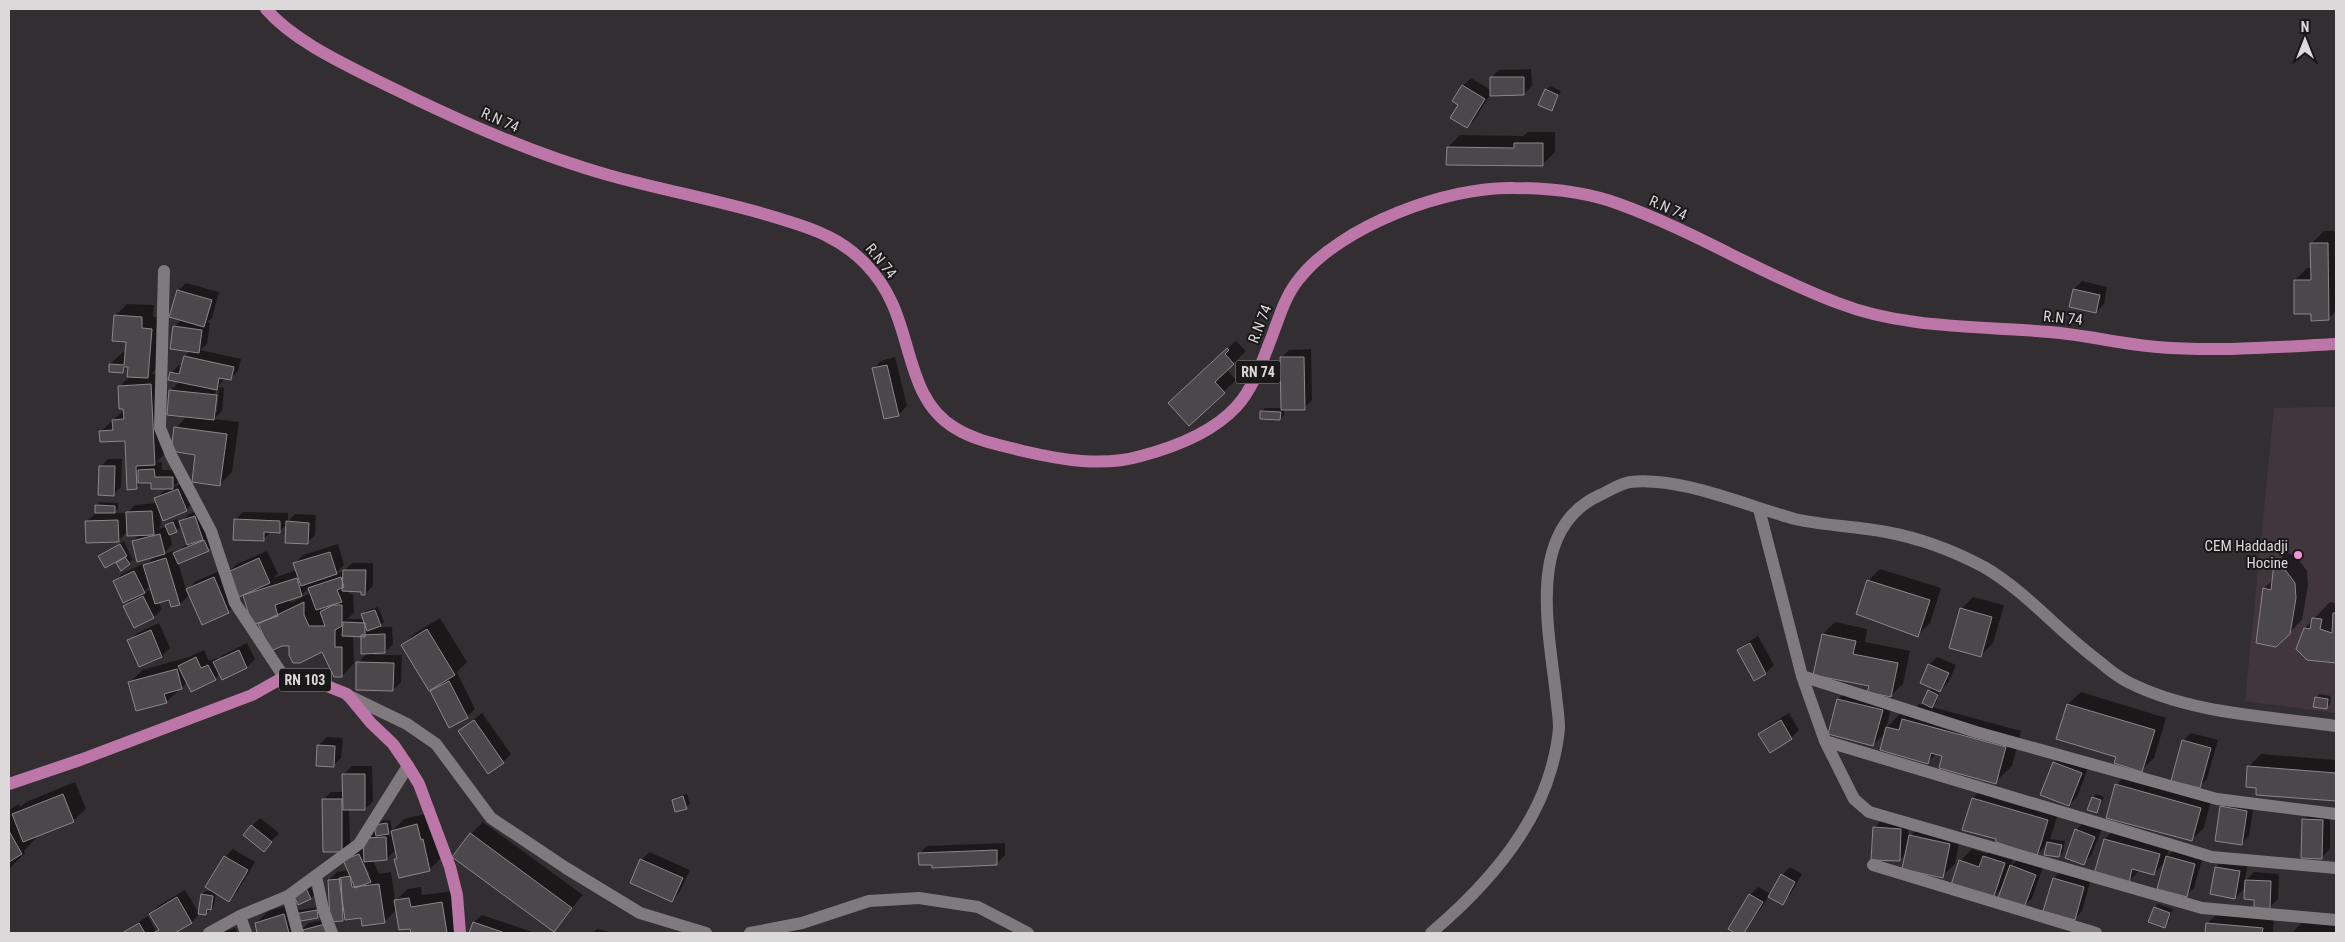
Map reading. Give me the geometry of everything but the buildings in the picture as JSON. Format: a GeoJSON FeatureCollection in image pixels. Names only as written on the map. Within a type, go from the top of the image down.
{"type":"FeatureCollection","features":[{"type":"Feature","properties":{"kind":"main road","name":"R.N 74"},"geometry":{"type":"LineString","coordinates":[[266,9],[274,18],[328,55],[429,106],[516,145],[606,174],[745,208],[820,232],[850,248],[877,277],[893,305],[918,382],[933,410],[955,428],[986,442],[1039,454],[1090,462],[1132,459],[1171,447],[1207,430],[1236,407],[1250,388],[1296,282],[1320,257],[1347,239],[1407,208],[1448,194],[1506,187],[1566,191],[1617,203],[1838,304],[1881,316],[1940,324],[2058,333],[2155,347],[2224,350],[2336,344]]}},
{"type":"Feature","properties":{"kind":"main road","name":"RN 103"},"geometry":{"type":"LineString","coordinates":[[9,784],[80,760],[252,695],[284,677],[312,680],[347,694],[371,723],[393,744],[419,784],[450,867],[457,895],[460,933]]}},
{"type":"Feature","properties":{"kind":"street"},"geometry":{"type":"LineString","coordinates":[[164,271],[160,428],[211,531],[235,603],[284,677]]}},
{"type":"Feature","properties":{"kind":"street"},"geometry":{"type":"LineString","coordinates":[[1431,933],[1450,917],[1492,873],[1529,822],[1552,766],[1559,727],[1545,590],[1550,562],[1562,526],[1586,502],[1628,482],[1673,484],[1800,520],[1887,532],[1935,545],[1985,568],[2022,595],[2084,650],[2124,680],[2162,696],[2218,709],[2336,726]]}},
{"type":"Feature","properties":{"kind":"street"},"geometry":{"type":"LineString","coordinates":[[1759,509],[1802,676],[1825,741],[1854,799],[1869,812],[2202,908],[2336,920]]}},
{"type":"Feature","properties":{"kind":"street"},"geometry":{"type":"LineString","coordinates":[[1802,676],[1976,732],[2217,799],[2336,814]]}},
{"type":"Feature","properties":{"kind":"street"},"geometry":{"type":"LineString","coordinates":[[347,694],[407,724],[436,744],[491,818],[566,868],[640,913],[706,933]]}},
{"type":"Feature","properties":{"kind":"street"},"geometry":{"type":"LineString","coordinates":[[1825,741],[2212,857],[2336,868]]}},
{"type":"Feature","properties":{"kind":"street"},"geometry":{"type":"LineString","coordinates":[[209,933],[240,916],[288,896],[359,844],[408,766]]}},
{"type":"Feature","properties":{"kind":"street"},"geometry":{"type":"LineString","coordinates":[[1873,865],[2096,933]]}},
{"type":"Feature","properties":{"kind":"street"},"geometry":{"type":"LineString","coordinates":[[316,876],[323,909],[332,933]]}},
{"type":"Feature","properties":{"kind":"street"},"geometry":{"type":"LineString","coordinates":[[288,896],[298,933]]}},
{"type":"Feature","properties":{"kind":"street"},"geometry":{"type":"LineString","coordinates":[[750,933],[802,923],[868,901],[919,898],[978,907],[1028,933]]}},
{"type":"Feature","properties":{"kind":"street"},"geometry":{"type":"LineString","coordinates":[[240,916],[246,933]]}},
{"type":"Feature","properties":{"kind":"shaded area","name":"CEM Haddadji Hocine"},"geometry":{"type":"Polygon","coordinates":[[[2336,407],[2336,713],[2245,701],[2274,408],[2336,407]]]}},
{"type":"Feature","properties":{"kind":"place","name":"CEM Haddadji Hocine"},"geometry":{"type":"Point","coordinates":[2298,555]}}]}
